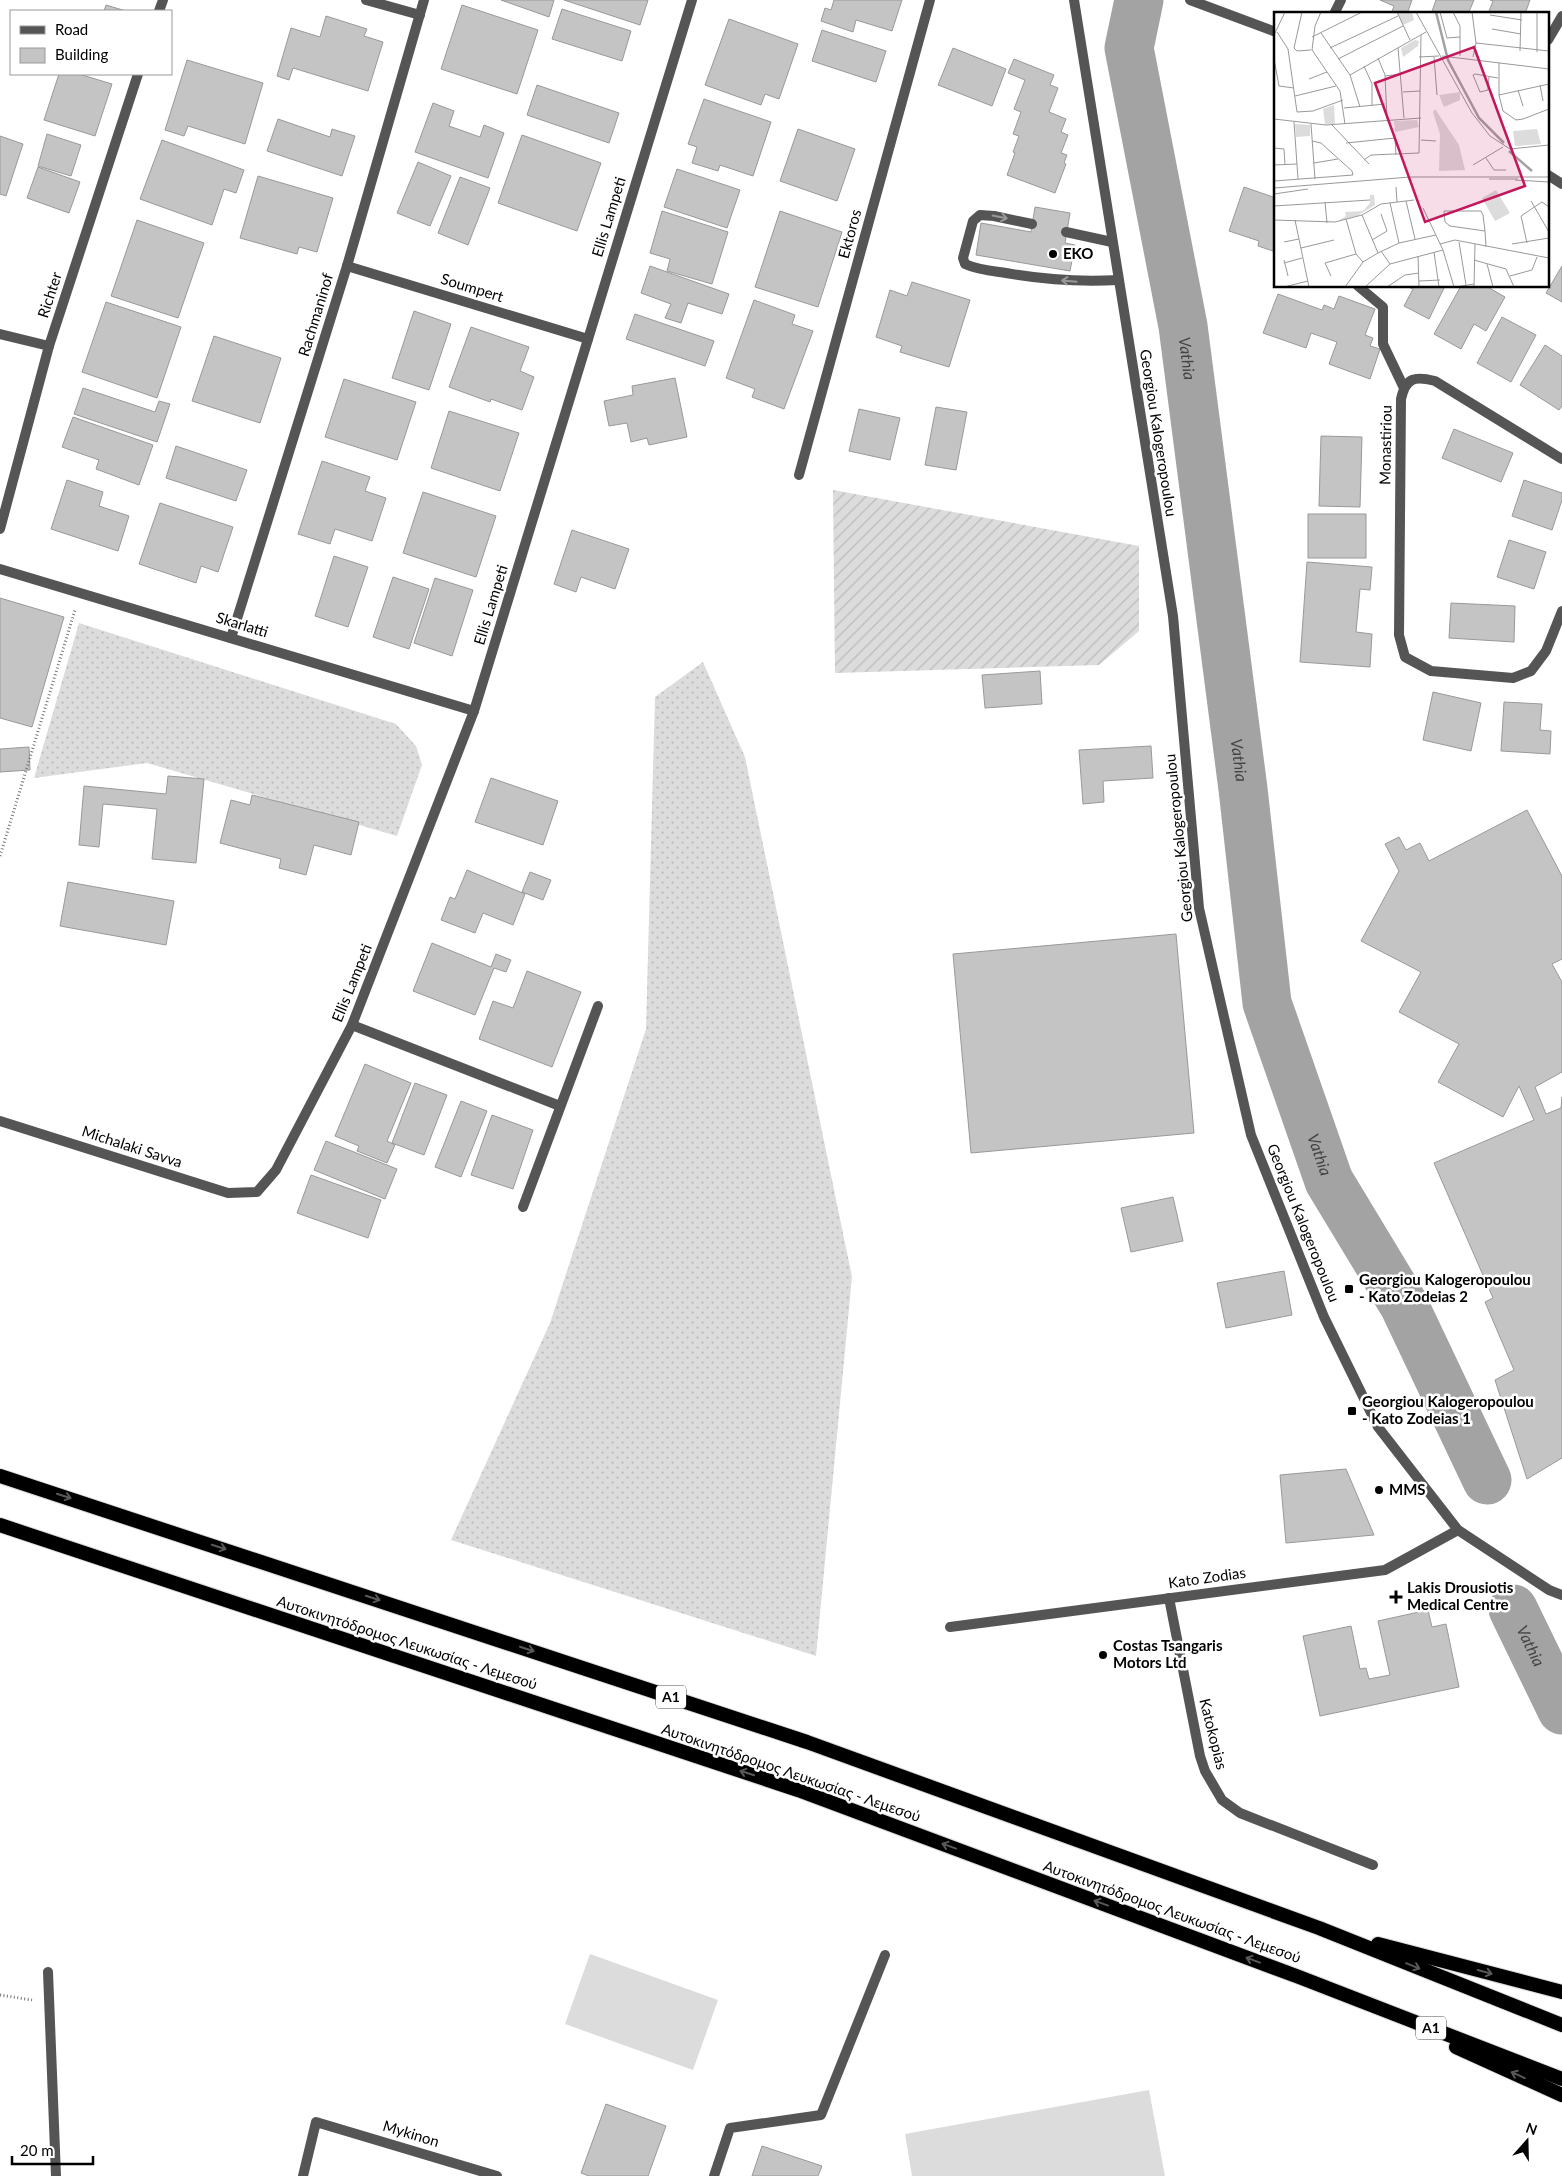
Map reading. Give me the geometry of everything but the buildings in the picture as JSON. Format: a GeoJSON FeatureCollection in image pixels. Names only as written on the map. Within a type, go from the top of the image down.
{"type":"FeatureCollection","features":[{"type":"Feature","properties":{"kind":"highway","name":"Αυτοκινητόδρομος Λευκωσίας - Λεμεσού"},"geometry":{"type":"LineString","coordinates":[[0,1475],[807,1742],[1319,1928],[1562,2025]]}},
{"type":"Feature","properties":{"kind":"highway","name":"Αυτοκινητόδρομος Λευκωσίας - Λεμεσού"},"geometry":{"type":"LineString","coordinates":[[0,1525],[798,1790],[1299,1977],[1562,2079]]}},
{"type":"Feature","properties":{"kind":"highway"},"geometry":{"type":"LineString","coordinates":[[1319,1928],[1562,1992]]}},
{"type":"Feature","properties":{"kind":"highway"},"geometry":{"type":"LineString","coordinates":[[1299,1977],[1562,2095]]}},
{"type":"Feature","properties":{"kind":"street"},"geometry":{"type":"LineString","coordinates":[[366,0],[420,15]]}},
{"type":"Feature","properties":{"kind":"street","name":"Rachmaninof"},"geometry":{"type":"LineString","coordinates":[[231,638],[347,266],[424,0]]}},
{"type":"Feature","properties":{"kind":"street","name":"Ellis Lampeti"},"geometry":{"type":"LineString","coordinates":[[257,1192],[276,1170],[352,1025],[474,711],[692,0]]}},
{"type":"Feature","properties":{"kind":"street","name":"Ektoros"},"geometry":{"type":"LineString","coordinates":[[799,475],[930,0]]}},
{"type":"Feature","properties":{"kind":"street","name":"Georgiou Kalogeropoulou"},"geometry":{"type":"LineString","coordinates":[[1074,0],[1173,616],[1199,908],[1251,1135],[1324,1317],[1378,1427],[1458,1530],[1549,1590],[1562,1595]]}},
{"type":"Feature","properties":{"kind":"street"},"geometry":{"type":"LineString","coordinates":[[1190,0],[1274,31]]}},
{"type":"Feature","properties":{"kind":"street"},"geometry":{"type":"LineString","coordinates":[[1335,12],[1341,0]]}},
{"type":"Feature","properties":{"kind":"street"},"geometry":{"type":"LineString","coordinates":[[1550,37],[1562,16]]}},
{"type":"Feature","properties":{"kind":"street","name":"Richter"},"geometry":{"type":"LineString","coordinates":[[0,529],[49,346],[138,75]]}},
{"type":"Feature","properties":{"kind":"street"},"geometry":{"type":"LineString","coordinates":[[1550,176],[1562,184]]}},
{"type":"Feature","properties":{"kind":"street"},"geometry":{"type":"LineString","coordinates":[[1032,224],[994,216],[980,216],[973,221],[963,258],[965,264],[1032,278],[1078,282],[1118,280]]}},
{"type":"Feature","properties":{"kind":"street"},"geometry":{"type":"LineString","coordinates":[[1066,232],[1112,242]]}},
{"type":"Feature","properties":{"kind":"street","name":"Soumpert"},"geometry":{"type":"LineString","coordinates":[[347,266],[588,339]]}},
{"type":"Feature","properties":{"kind":"street"},"geometry":{"type":"LineString","coordinates":[[1360,288],[1383,307],[1383,344],[1404,388]]}},
{"type":"Feature","properties":{"kind":"street"},"geometry":{"type":"LineString","coordinates":[[0,334],[49,346]]}},
{"type":"Feature","properties":{"kind":"street","name":"Monastiriou"},"geometry":{"type":"LineString","coordinates":[[1562,459],[1435,381],[1421,378],[1410,380],[1404,388],[1401,399],[1399,635],[1405,657],[1431,671],[1513,678],[1531,671],[1546,651],[1562,611]]}},
{"type":"Feature","properties":{"kind":"street","name":"Skarlatti"},"geometry":{"type":"LineString","coordinates":[[0,569],[474,711]]}},
{"type":"Feature","properties":{"kind":"street"},"geometry":{"type":"LineString","coordinates":[[523,1207],[598,1006]]}},
{"type":"Feature","properties":{"kind":"street"},"geometry":{"type":"LineString","coordinates":[[352,1025],[560,1106]]}},
{"type":"Feature","properties":{"kind":"street","name":"Michalaki Savva"},"geometry":{"type":"LineString","coordinates":[[0,1121],[228,1193],[257,1192]]}},
{"type":"Feature","properties":{"kind":"street","name":"Kato Zodias"},"geometry":{"type":"LineString","coordinates":[[950,1628],[1385,1570],[1458,1530]]}},
{"type":"Feature","properties":{"kind":"street","name":"Katokopias"},"geometry":{"type":"LineString","coordinates":[[1170,1598],[1200,1756],[1211,1784],[1222,1800],[1240,1813],[1373,1866]]}},
{"type":"Feature","properties":{"kind":"street"},"geometry":{"type":"LineString","coordinates":[[714,2176],[730,2128],[821,2115],[885,1955]]}},
{"type":"Feature","properties":{"kind":"street"},"geometry":{"type":"LineString","coordinates":[[48,1972],[56,2176]]}},
{"type":"Feature","properties":{"kind":"street","name":"Mykinon"},"geometry":{"type":"LineString","coordinates":[[303,2176],[316,2122],[497,2176]]}},
{"type":"Feature","properties":{"kind":"path"},"geometry":{"type":"LineString","coordinates":[[0,856],[80,593]]}},
{"type":"Feature","properties":{"kind":"path"},"geometry":{"type":"LineString","coordinates":[[0,1995],[49,2003]]}},
{"type":"Feature","properties":{"kind":"shaded area"},"geometry":{"type":"Polygon","coordinates":[[[833,490],[1139,546],[1139,631],[1099,665],[835,673],[833,490]]]}},
{"type":"Feature","properties":{"kind":"shaded area"},"geometry":{"type":"Polygon","coordinates":[[[79,623],[396,724],[416,746],[422,765],[397,836],[147,763],[34,778],[79,623]]]}},
{"type":"Feature","properties":{"kind":"shaded area"},"geometry":{"type":"Polygon","coordinates":[[[703,662],[745,757],[852,1277],[816,1656],[451,1540],[550,1323],[646,1029],[655,697],[703,662]]]}},
{"type":"Feature","properties":{"kind":"shaded area"},"geometry":{"type":"Polygon","coordinates":[[[590,1954],[718,2000],[693,2070],[565,2024],[590,1954]]]}},
{"type":"Feature","properties":{"kind":"shaded area"},"geometry":{"type":"Polygon","coordinates":[[[1149,2090],[1165,2176],[912,2176],[905,2134],[1149,2090]]]}},
{"type":"Feature","properties":{"kind":"waterway","name":"Vathia"},"geometry":{"type":"LineString","coordinates":[[1139,0],[1129,48],[1183,326],[1243,789],[1267,1003],[1329,1181],[1404,1305],[1487,1480]]}},
{"type":"Feature","properties":{"kind":"waterway","name":"Vathia"},"geometry":{"type":"LineString","coordinates":[[1513,1609],[1562,1710]]}},
{"type":"Feature","properties":{"kind":"place","name":"EKO"},"geometry":{"type":"Point","coordinates":[1053,254]}},
{"type":"Feature","properties":{"kind":"place","name":"Georgiou Kalogeropoulou - Kato Zodeias 2"},"geometry":{"type":"Point","coordinates":[1349,1289]}},
{"type":"Feature","properties":{"kind":"place","name":"Georgiou Kalogeropoulou - Kato Zodeias 1"},"geometry":{"type":"Point","coordinates":[1352,1411]}},
{"type":"Feature","properties":{"kind":"place","name":"MMS"},"geometry":{"type":"Point","coordinates":[1379,1490]}},
{"type":"Feature","properties":{"kind":"place","name":"Lakis Drousiotis Medical Centre"},"geometry":{"type":"Point","coordinates":[1396,1597]}},
{"type":"Feature","properties":{"kind":"place","name":"Costas Tsangaris Motors Ltd"},"geometry":{"type":"Point","coordinates":[1103,1655]}}]}
